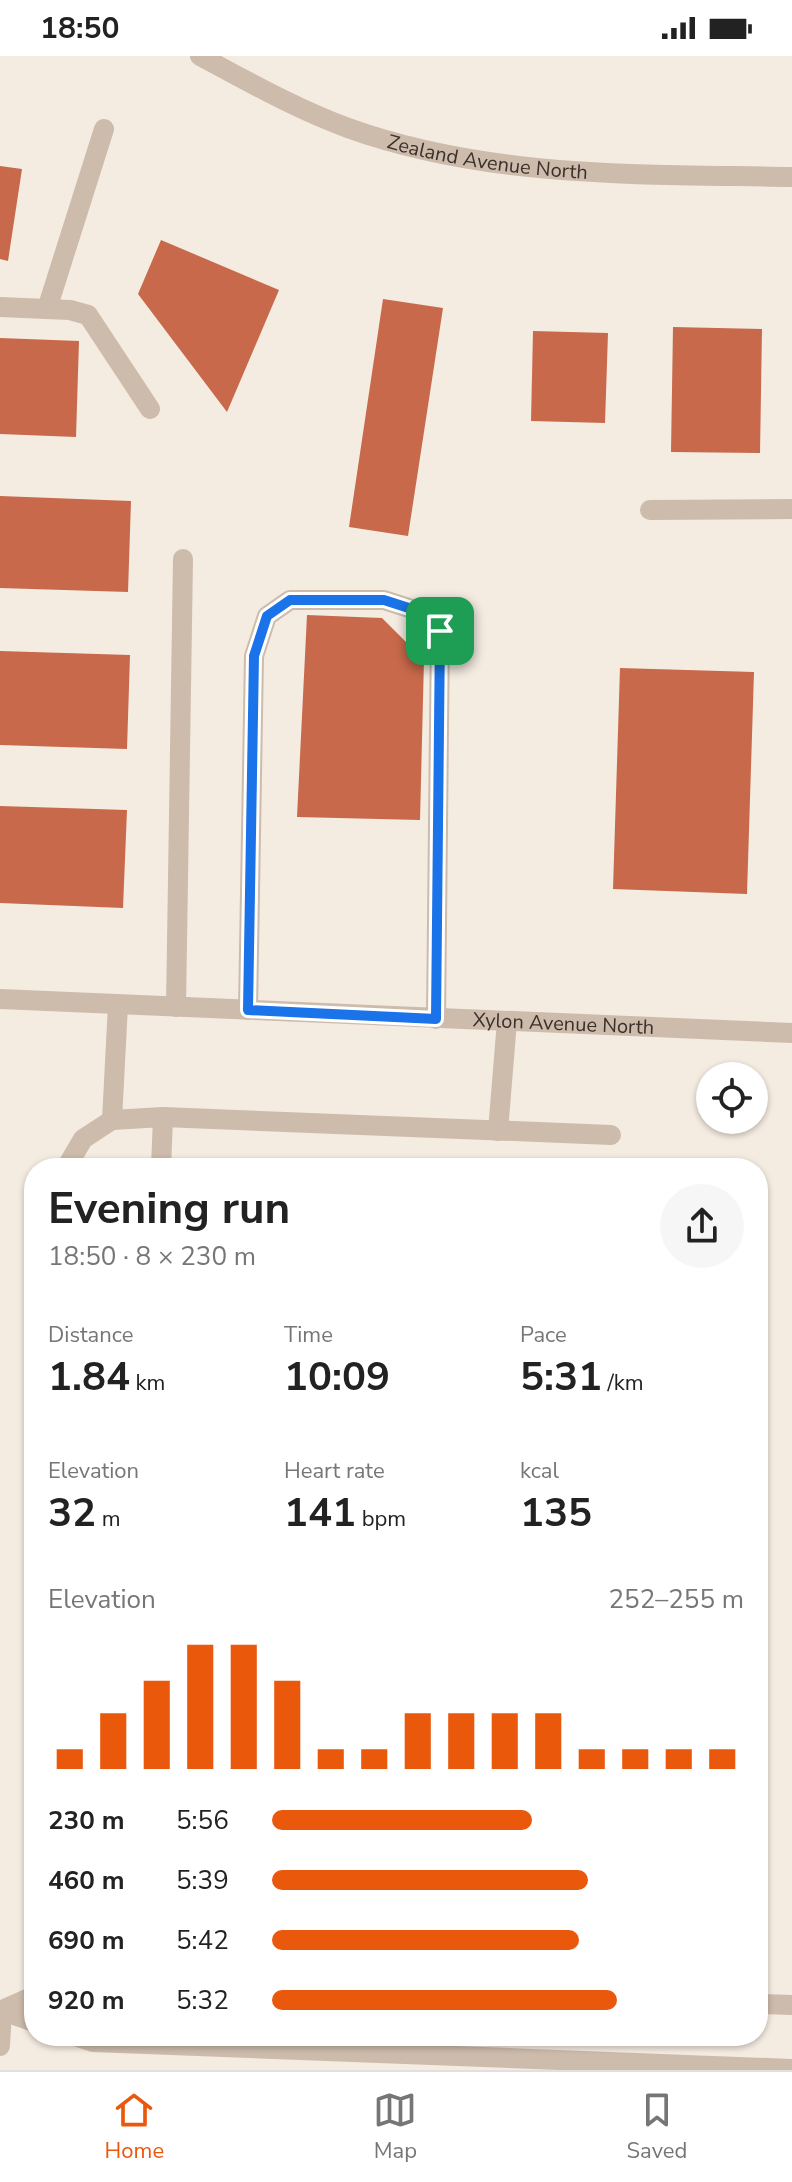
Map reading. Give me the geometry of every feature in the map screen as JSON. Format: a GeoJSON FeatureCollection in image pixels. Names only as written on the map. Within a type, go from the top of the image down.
{"type":"FeatureCollection","features":[{"type":"Feature","properties":{"kind":"street","name":"Zealand Avenue North"},"geometry":{"type":"LineString","coordinates":[[200,56],[288,104],[348,128],[396,143],[478,161],[526,169],[598,173],[792,177]]}},
{"type":"Feature","properties":{"kind":"street"},"geometry":{"type":"LineString","coordinates":[[47,309],[104,129]]}},
{"type":"Feature","properties":{"kind":"street"},"geometry":{"type":"LineString","coordinates":[[0,307],[70,310],[88,315],[150,409]]}},
{"type":"Feature","properties":{"kind":"street"},"geometry":{"type":"LineString","coordinates":[[650,510],[792,509]]}},
{"type":"Feature","properties":{"kind":"street"},"geometry":{"type":"LineString","coordinates":[[176,1007],[183,559]]}},
{"type":"Feature","properties":{"kind":"street"},"geometry":{"type":"LineString","coordinates":[[248,1010],[254,656],[267,616],[290,600],[384,600],[415,610],[440,631],[436,1019]]}},
{"type":"Feature","properties":{"kind":"street","name":"Xylon Avenue North"},"geometry":{"type":"LineString","coordinates":[[0,999],[792,1033]]}},
{"type":"Feature","properties":{"kind":"street"},"geometry":{"type":"LineString","coordinates":[[112,1120],[118,1005]]}},
{"type":"Feature","properties":{"kind":"street"},"geometry":{"type":"LineString","coordinates":[[498,1131],[507,1021]]}},
{"type":"Feature","properties":{"kind":"street"},"geometry":{"type":"LineString","coordinates":[[161,1158],[163,1117]]}},
{"type":"Feature","properties":{"kind":"street"},"geometry":{"type":"LineString","coordinates":[[72,1158],[83,1139],[112,1120],[163,1117],[611,1135]]}},
{"type":"Feature","properties":{"kind":"street"},"geometry":{"type":"LineString","coordinates":[[1,2010],[24,2000]]}},
{"type":"Feature","properties":{"kind":"street"},"geometry":{"type":"LineString","coordinates":[[768,2004],[792,2005]]}},
{"type":"Feature","properties":{"kind":"street"},"geometry":{"type":"LineString","coordinates":[[1,2010],[24,2018]]}},
{"type":"Feature","properties":{"kind":"street"},"geometry":{"type":"LineString","coordinates":[[0,2046],[1,2010]]}},
{"type":"Feature","properties":{"kind":"street"},"geometry":{"type":"LineString","coordinates":[[197,2046],[792,2069]]}},
{"type":"Feature","properties":{"kind":"building"},"geometry":{"type":"Polygon","coordinates":[[[0,166],[22,169],[8,261],[0,259],[0,166]]]}},
{"type":"Feature","properties":{"kind":"building"},"geometry":{"type":"Polygon","coordinates":[[[161,240],[279,290],[227,412],[138,294],[161,240]]]}},
{"type":"Feature","properties":{"kind":"building"},"geometry":{"type":"Polygon","coordinates":[[[383,299],[443,308],[408,536],[349,527],[383,299]]]}},
{"type":"Feature","properties":{"kind":"building"},"geometry":{"type":"Polygon","coordinates":[[[673,327],[762,329],[760,453],[671,452],[673,327]]]}},
{"type":"Feature","properties":{"kind":"building"},"geometry":{"type":"Polygon","coordinates":[[[533,331],[608,333],[605,423],[531,421],[533,331]]]}},
{"type":"Feature","properties":{"kind":"building"},"geometry":{"type":"Polygon","coordinates":[[[0,338],[79,341],[76,437],[0,434],[0,338]]]}},
{"type":"Feature","properties":{"kind":"building"},"geometry":{"type":"Polygon","coordinates":[[[0,496],[131,501],[128,592],[0,588],[0,496]]]}},
{"type":"Feature","properties":{"kind":"building"},"geometry":{"type":"Polygon","coordinates":[[[307,615],[382,618],[424,660],[420,820],[297,817],[307,615]]]}},
{"type":"Feature","properties":{"kind":"building"},"geometry":{"type":"Polygon","coordinates":[[[0,651],[130,655],[127,749],[0,745],[0,651]]]}},
{"type":"Feature","properties":{"kind":"building"},"geometry":{"type":"Polygon","coordinates":[[[620,668],[754,672],[747,894],[613,889],[620,668]]]}},
{"type":"Feature","properties":{"kind":"building"},"geometry":{"type":"Polygon","coordinates":[[[0,806],[127,810],[123,908],[0,903],[0,806]]]}},
{"type":"Feature","properties":{"kind":"route"},"geometry":{"type":"LineString","coordinates":[[290,600],[384,600],[415,610],[440,631],[436,1019],[248,1010],[254,656],[267,616],[290,600]]}}]}
